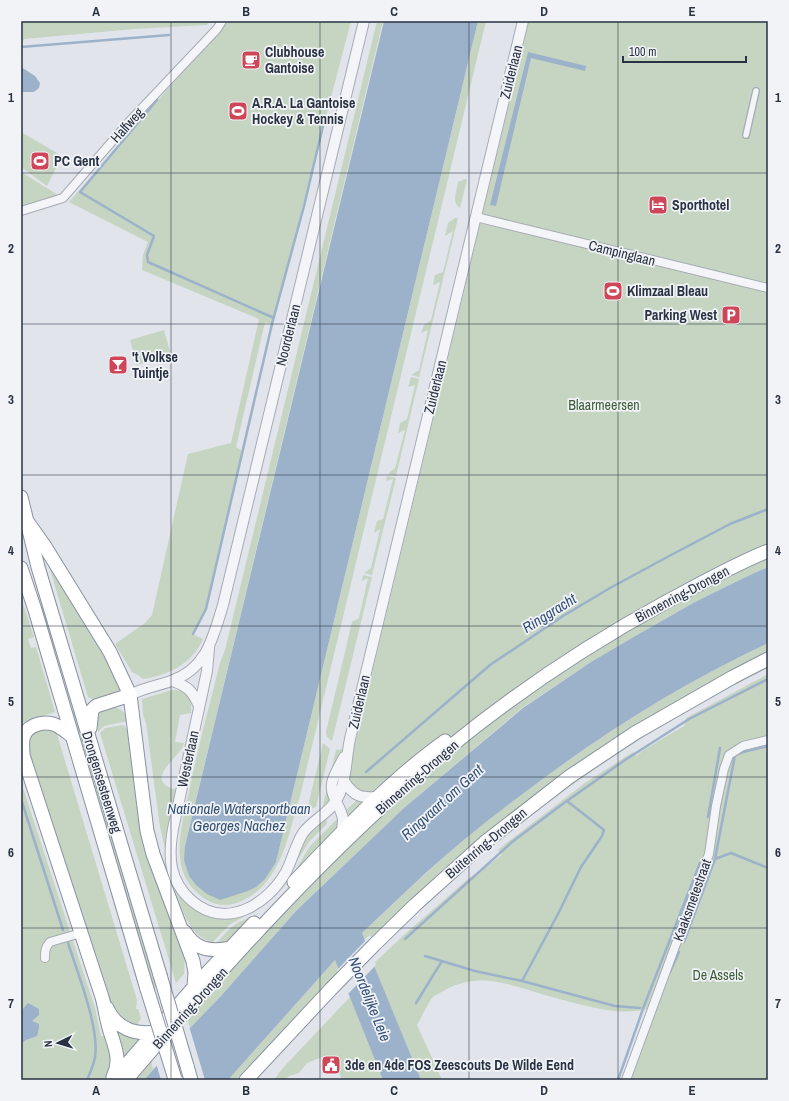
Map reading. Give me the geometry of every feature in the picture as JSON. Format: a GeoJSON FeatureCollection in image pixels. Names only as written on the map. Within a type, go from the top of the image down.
{"type":"FeatureCollection","features":[{"type":"Feature","properties":{"kind":"highway","name":"Drongensesteenweg"},"geometry":{"type":"LineString","coordinates":[[21,497],[38,567],[191,1080]]}},
{"type":"Feature","properties":{"kind":"highway"},"geometry":{"type":"LineString","coordinates":[[27,521],[44,545],[110,652],[130,695],[147,831],[153,854],[194,966],[194,987]]}},
{"type":"Feature","properties":{"kind":"highway","name":"Binnenring-Drongen"},"geometry":{"type":"LineString","coordinates":[[126,1080],[248,943],[301,888],[366,822],[400,790],[447,750],[555,669],[630,622],[746,560],[768,551]]}},
{"type":"Feature","properties":{"kind":"highway","name":"Drongensesteenweg"},"geometry":{"type":"LineString","coordinates":[[21,568],[37,617],[175,1080]]}},
{"type":"Feature","properties":{"kind":"highway","name":"Buitenring-Drongen"},"geometry":{"type":"LineString","coordinates":[[246,1080],[335,985],[415,905],[457,866],[540,799],[635,733],[673,710],[768,659]]}},
{"type":"Feature","properties":{"kind":"highway"},"geometry":{"type":"LineString","coordinates":[[89,738],[92,710],[97,706],[130,695]]}},
{"type":"Feature","properties":{"kind":"highway"},"geometry":{"type":"LineString","coordinates":[[72,736],[54,724],[47,723],[35,725],[26,732],[23,739],[22,752],[76,934],[109,1013],[127,1030],[140,1033],[154,1032]]}},
{"type":"Feature","properties":{"kind":"highway"},"geometry":{"type":"LineString","coordinates":[[112,1080],[230,948],[342,832],[379,797],[439,745],[470,723],[481,723]]}},
{"type":"Feature","properties":{"kind":"highway"},"geometry":{"type":"LineString","coordinates":[[176,915],[191,941],[196,945],[211,950],[230,948]]}},
{"type":"Feature","properties":{"kind":"highway"},"geometry":{"type":"LineString","coordinates":[[258,1080],[327,1003],[335,985]]}},
{"type":"Feature","properties":{"kind":"highway"},"geometry":{"type":"LineString","coordinates":[[102,997],[117,1052],[117,1070],[112,1080]]}},
{"type":"Feature","properties":{"kind":"street","name":"Halfweg"},"geometry":{"type":"LineString","coordinates":[[21,211],[63,198],[128,123],[217,29],[222,21]]}},
{"type":"Feature","properties":{"kind":"street","name":"Noorderlaan"},"geometry":{"type":"LineString","coordinates":[[209,648],[223,605],[364,21]]}},
{"type":"Feature","properties":{"kind":"street","name":"Zuiderlaan"},"geometry":{"type":"LineString","coordinates":[[303,833],[325,814],[336,802],[344,781],[347,753],[523,21]]}},
{"type":"Feature","properties":{"kind":"street"},"geometry":{"type":"LineString","coordinates":[[746,135],[756,91]]}},
{"type":"Feature","properties":{"kind":"street","name":"Campinglaan"},"geometry":{"type":"LineString","coordinates":[[476,217],[768,288]]}},
{"type":"Feature","properties":{"kind":"street"},"geometry":{"type":"LineString","coordinates":[[130,695],[138,691],[172,681],[182,676],[193,669],[203,659],[209,648]]}},
{"type":"Feature","properties":{"kind":"street","name":"Westerlaan"},"geometry":{"type":"LineString","coordinates":[[209,648],[207,671],[171,842],[172,870],[178,884],[182,891],[196,904],[210,912],[226,914],[244,910],[260,901],[279,882],[288,868],[303,833]]}},
{"type":"Feature","properties":{"kind":"street"},"geometry":{"type":"LineString","coordinates":[[172,681],[191,690],[199,708]]}},
{"type":"Feature","properties":{"kind":"street","name":"Kaaksmetestraat"},"geometry":{"type":"LineString","coordinates":[[626,1080],[681,934],[709,854],[716,806],[724,769],[729,755],[743,746],[768,740]]}},
{"type":"Feature","properties":{"kind":"street","name":"Zuiderlaan"},"geometry":{"type":"LineString","coordinates":[[342,832],[343,819],[332,791],[332,784],[334,777],[347,753]]}},
{"type":"Feature","properties":{"kind":"street"},"geometry":{"type":"LineString","coordinates":[[344,781],[358,796],[366,798],[379,797]]}},
{"type":"Feature","properties":{"kind":"street"},"geometry":{"type":"LineString","coordinates":[[45,958],[45,950],[50,942],[76,934]]}},
{"type":"Feature","properties":{"kind":"green space"},"geometry":{"type":"Polygon","coordinates":[[[21,21],[210,21],[207,25],[134,29],[24,39],[21,44],[21,21]]]}},
{"type":"Feature","properties":{"kind":"green space","name":"A.R.A. La Gantoise Hockey & Tennis"},"geometry":{"type":"Polygon","coordinates":[[[227,21],[351,21],[272,324],[265,322],[236,447],[242,451],[206,609],[193,634],[203,639],[193,655],[179,667],[162,675],[143,679],[132,672],[115,644],[145,623],[152,615],[188,454],[231,443],[259,319],[142,270],[143,255],[148,242],[69,202],[227,21]]]}},
{"type":"Feature","properties":{"kind":"green space"},"geometry":{"type":"Polygon","coordinates":[[[377,21],[383,21],[185,846],[276,862],[478,21],[486,21],[292,826],[282,856],[275,870],[266,882],[255,893],[242,901],[229,905],[220,905],[211,902],[196,892],[184,876],[180,856],[182,826],[199,746],[220,663],[225,650],[377,21]]]}},
{"type":"Feature","properties":{"kind":"green space","name":"Blaarmeersen"},"geometry":{"type":"Polygon","coordinates":[[[529,21],[768,21],[768,567],[695,602],[637,635],[591,662],[522,708],[404,808],[296,911],[221,996],[190,1028],[187,1017],[260,937],[321,874],[378,793],[359,793],[348,780],[350,761],[529,21]]]}},
{"type":"Feature","properties":{"kind":"green space","name":"PC Gent"},"geometry":{"type":"Polygon","coordinates":[[[21,132],[62,156],[47,186],[21,167],[21,132]]]}},
{"type":"Feature","properties":{"kind":"green space"},"geometry":{"type":"Polygon","coordinates":[[[21,172],[58,195],[21,207],[21,172]]]}},
{"type":"Feature","properties":{"kind":"green space"},"geometry":{"type":"Polygon","coordinates":[[[465,179],[467,180],[460,208],[457,206],[455,200],[456,192],[458,182],[465,179]]]}},
{"type":"Feature","properties":{"kind":"green space"},"geometry":{"type":"Polygon","coordinates":[[[455,218],[458,218],[419,377],[411,375],[419,370],[428,330],[421,333],[424,325],[431,320],[440,282],[433,285],[435,275],[443,272],[453,231],[445,236],[448,223],[455,218]]]}},
{"type":"Feature","properties":{"kind":"green space"},"geometry":{"type":"Polygon","coordinates":[[[164,330],[171,355],[137,365],[130,340],[164,330]]]}},
{"type":"Feature","properties":{"kind":"green space"},"geometry":{"type":"Polygon","coordinates":[[[411,377],[419,379],[396,476],[388,474],[395,468],[405,430],[398,433],[400,423],[407,419],[415,385],[408,387],[411,377]]]}},
{"type":"Feature","properties":{"kind":"green space"},"geometry":{"type":"Polygon","coordinates":[[[387,476],[396,478],[372,575],[364,573],[371,568],[380,529],[374,533],[377,521],[383,519],[393,479],[386,481],[387,476]]]}},
{"type":"Feature","properties":{"kind":"green space"},"geometry":{"type":"Polygon","coordinates":[[[49,562],[98,643],[122,695],[97,701],[88,697],[49,562]]]}},
{"type":"Feature","properties":{"kind":"green space"},"geometry":{"type":"Polygon","coordinates":[[[363,575],[372,577],[332,741],[327,737],[326,732],[352,622],[359,618],[368,578],[362,581],[363,575]]]}},
{"type":"Feature","properties":{"kind":"green space"},"geometry":{"type":"Polygon","coordinates":[[[21,597],[34,637],[28,639],[31,648],[36,647],[55,712],[21,723],[21,597]]]}},
{"type":"Feature","properties":{"kind":"green space"},"geometry":{"type":"Polygon","coordinates":[[[768,643],[768,652],[713,680],[660,711],[603,746],[559,777],[455,859],[423,888],[372,939],[370,935],[364,940],[362,933],[446,855],[524,793],[591,744],[677,690],[768,643]]]}},
{"type":"Feature","properties":{"kind":"green space"},"geometry":{"type":"Polygon","coordinates":[[[768,665],[768,668],[693,708],[621,752],[545,805],[498,843],[513,826],[560,791],[645,732],[768,665]]]}},
{"type":"Feature","properties":{"kind":"green space","name":"De Assels"},"geometry":{"type":"Polygon","coordinates":[[[768,674],[768,1080],[630,1080],[650,1013],[678,940],[658,979],[647,1009],[638,1011],[601,1009],[548,996],[520,987],[495,982],[470,981],[458,984],[445,990],[432,998],[417,1025],[442,1080],[421,1080],[373,964],[468,879],[502,855],[498,850],[585,783],[633,752],[636,756],[684,726],[686,718],[768,674]]]}},
{"type":"Feature","properties":{"kind":"green space"},"geometry":{"type":"Polygon","coordinates":[[[172,690],[178,690],[186,693],[191,703],[191,713],[180,715],[175,742],[184,743],[162,775],[162,781],[167,786],[177,790],[167,857],[160,827],[146,723],[143,715],[142,699],[172,690]]]}},
{"type":"Feature","properties":{"kind":"green space"},"geometry":{"type":"Polygon","coordinates":[[[113,707],[123,711],[128,721],[104,726],[98,732],[94,720],[99,711],[113,707]]]}},
{"type":"Feature","properties":{"kind":"green space"},"geometry":{"type":"Polygon","coordinates":[[[69,710],[77,712],[157,985],[156,987],[151,985],[69,710]]]}},
{"type":"Feature","properties":{"kind":"green space"},"geometry":{"type":"Polygon","coordinates":[[[123,725],[128,735],[138,816],[147,856],[185,956],[184,974],[176,983],[100,733],[105,728],[123,725]]]}},
{"type":"Feature","properties":{"kind":"green space"},"geometry":{"type":"Polygon","coordinates":[[[41,729],[56,731],[137,1000],[136,1009],[138,1009],[141,1018],[135,1029],[114,1011],[28,754],[30,734],[41,729]]]}},
{"type":"Feature","properties":{"kind":"green space"},"geometry":{"type":"Polygon","coordinates":[[[323,743],[330,749],[316,807],[307,810],[323,743]]]}},
{"type":"Feature","properties":{"kind":"green space"},"geometry":{"type":"Polygon","coordinates":[[[342,749],[332,802],[322,809],[336,750],[342,749]]]}},
{"type":"Feature","properties":{"kind":"green space"},"geometry":{"type":"Polygon","coordinates":[[[21,782],[95,1008],[101,1036],[109,1035],[115,1057],[107,1080],[21,1080],[21,782]]]}},
{"type":"Feature","properties":{"kind":"green space"},"geometry":{"type":"Polygon","coordinates":[[[358,799],[365,800],[346,823],[344,812],[358,799]]]}},
{"type":"Feature","properties":{"kind":"green space"},"geometry":{"type":"Polygon","coordinates":[[[339,817],[338,831],[281,889],[293,874],[310,846],[339,817]]]}},
{"type":"Feature","properties":{"kind":"green space"},"geometry":{"type":"Polygon","coordinates":[[[326,818],[327,824],[309,842],[297,861],[295,860],[305,835],[326,818]]]}},
{"type":"Feature","properties":{"kind":"green space"},"geometry":{"type":"Polygon","coordinates":[[[173,884],[221,916],[271,895],[258,909],[229,925],[213,942],[204,939],[191,927],[182,910],[173,884]]]}},
{"type":"Feature","properties":{"kind":"green space"},"geometry":{"type":"Polygon","coordinates":[[[259,912],[230,942],[214,947],[233,926],[259,912]]]}},
{"type":"Feature","properties":{"kind":"green space"},"geometry":{"type":"Polygon","coordinates":[[[335,960],[340,972],[238,1080],[228,1080],[335,960]]]}},
{"type":"Feature","properties":{"kind":"green space"},"geometry":{"type":"Polygon","coordinates":[[[350,997],[383,1080],[342,1080],[333,1056],[326,1058],[325,1056],[307,1063],[299,1073],[289,1076],[285,1080],[274,1080],[281,1070],[350,997]]]}},
{"type":"Feature","properties":{"kind":"green space"},"geometry":{"type":"Polygon","coordinates":[[[115,1026],[147,1038],[119,1069],[115,1026]]]}},
{"type":"Feature","properties":{"kind":"green space"},"geometry":{"type":"Polygon","coordinates":[[[151,1060],[153,1069],[144,1080],[134,1080],[151,1060]]]}},
{"type":"Feature","properties":{"kind":"water","name":"Nationale Watersportbaan Georges Nachez"},"geometry":{"type":"Polygon","coordinates":[[[384,21],[478,21],[276,862],[265,879],[256,887],[220,900],[207,894],[197,886],[189,876],[184,860],[185,846],[384,21]]]}},
{"type":"Feature","properties":{"kind":"water"},"geometry":{"type":"Polygon","coordinates":[[[528,52],[586,66],[585,71],[531,58],[496,206],[490,205],[528,52]]]}},
{"type":"Feature","properties":{"kind":"water"},"geometry":{"type":"Polygon","coordinates":[[[21,67],[35,76],[40,83],[39,88],[34,92],[21,92],[21,67]]]}},
{"type":"Feature","properties":{"kind":"water"},"geometry":{"type":"Polygon","coordinates":[[[768,567],[768,643],[677,690],[591,744],[502,810],[457,846],[362,933],[421,1080],[383,1080],[335,960],[228,1080],[144,1080],[296,911],[404,808],[523,708],[591,662],[637,635],[695,602],[768,567]]]}},
{"type":"Feature","properties":{"kind":"water"},"geometry":{"type":"Polygon","coordinates":[[[28,1003],[39,1009],[39,1015],[32,1021],[39,1024],[39,1028],[37,1036],[26,1040],[21,1044],[21,1011],[28,1003]]]}},
{"type":"Feature","properties":{"kind":"pier"},"geometry":{"type":"Polygon","coordinates":[[[366,940],[376,965],[347,995],[337,970],[366,940]]]}},
{"type":"Feature","properties":{"kind":"pier"},"geometry":{"type":"Polygon","coordinates":[[[189,1026],[205,1080],[161,1080],[156,1063],[189,1026]]]}},
{"type":"Feature","properties":{"kind":"waterway"},"geometry":{"type":"LineString","coordinates":[[21,47],[169,35]]}},
{"type":"Feature","properties":{"kind":"waterway"},"geometry":{"type":"LineString","coordinates":[[157,100],[80,192],[154,236],[147,255],[148,262],[274,318]]}},
{"type":"Feature","properties":{"kind":"waterway"},"geometry":{"type":"LineString","coordinates":[[193,634],[206,609],[272,324],[304,206],[323,126]]}},
{"type":"Feature","properties":{"kind":"waterway","name":"Ringgracht"},"geometry":{"type":"LineString","coordinates":[[366,772],[490,665],[563,616],[610,588],[730,524],[768,509]]}},
{"type":"Feature","properties":{"kind":"waterway"},"geometry":{"type":"LineString","coordinates":[[405,939],[512,842],[564,803],[625,760],[689,719],[768,679]]}},
{"type":"Feature","properties":{"kind":"waterway"},"geometry":{"type":"LineString","coordinates":[[684,942],[715,859],[735,755],[768,746]]}},
{"type":"Feature","properties":{"kind":"waterway"},"geometry":{"type":"LineString","coordinates":[[708,817],[720,748]]}},
{"type":"Feature","properties":{"kind":"waterway"},"geometry":{"type":"LineString","coordinates":[[21,799],[63,930]]}},
{"type":"Feature","properties":{"kind":"waterway"},"geometry":{"type":"LineString","coordinates":[[425,956],[475,971],[522,981],[581,867],[602,836],[604,830],[567,801]]}},
{"type":"Feature","properties":{"kind":"waterway"},"geometry":{"type":"LineString","coordinates":[[715,859],[731,853],[768,868]]}},
{"type":"Feature","properties":{"kind":"waterway"},"geometry":{"type":"LineString","coordinates":[[618,1080],[644,1006],[700,863]]}},
{"type":"Feature","properties":{"kind":"waterway"},"geometry":{"type":"LineString","coordinates":[[68,943],[87,1000],[96,1045],[93,1066],[87,1080]]}},
{"type":"Feature","properties":{"kind":"waterway"},"geometry":{"type":"LineString","coordinates":[[670,972],[679,952]]}},
{"type":"Feature","properties":{"kind":"waterway"},"geometry":{"type":"LineString","coordinates":[[416,1003],[442,961]]}},
{"type":"Feature","properties":{"kind":"waterway"},"geometry":{"type":"LineString","coordinates":[[522,981],[615,1006],[640,1008]]}},
{"type":"Feature","properties":{"kind":"place","name":"Clubhouse Gantoise"},"geometry":{"type":"Point","coordinates":[251,60]}},
{"type":"Feature","properties":{"kind":"place","name":"A.R.A. La Gantoise Hockey & Tennis"},"geometry":{"type":"Point","coordinates":[238,111]}},
{"type":"Feature","properties":{"kind":"place","name":"PC Gent"},"geometry":{"type":"Point","coordinates":[40,161]}},
{"type":"Feature","properties":{"kind":"place","name":"Sporthotel"},"geometry":{"type":"Point","coordinates":[658,205]}},
{"type":"Feature","properties":{"kind":"place","name":"Klimzaal Bleau"},"geometry":{"type":"Point","coordinates":[613,291]}},
{"type":"Feature","properties":{"kind":"place","name":"Parking West"},"geometry":{"type":"Point","coordinates":[731,315]}},
{"type":"Feature","properties":{"kind":"place","name":"'t Volkse Tuintje"},"geometry":{"type":"Point","coordinates":[118,365]}},
{"type":"Feature","properties":{"kind":"place","name":"3de en 4de FOS Zeescouts De Wilde Eend"},"geometry":{"type":"Point","coordinates":[331,1065]}},
{"type":"Feature","properties":{"kind":"water label","name":"Ringvaart om Gent"},"geometry":{"type":"Point","coordinates":[442,802]}},
{"type":"Feature","properties":{"kind":"water label","name":"Noordelijke Leie"},"geometry":{"type":"Point","coordinates":[370,999]}}]}
